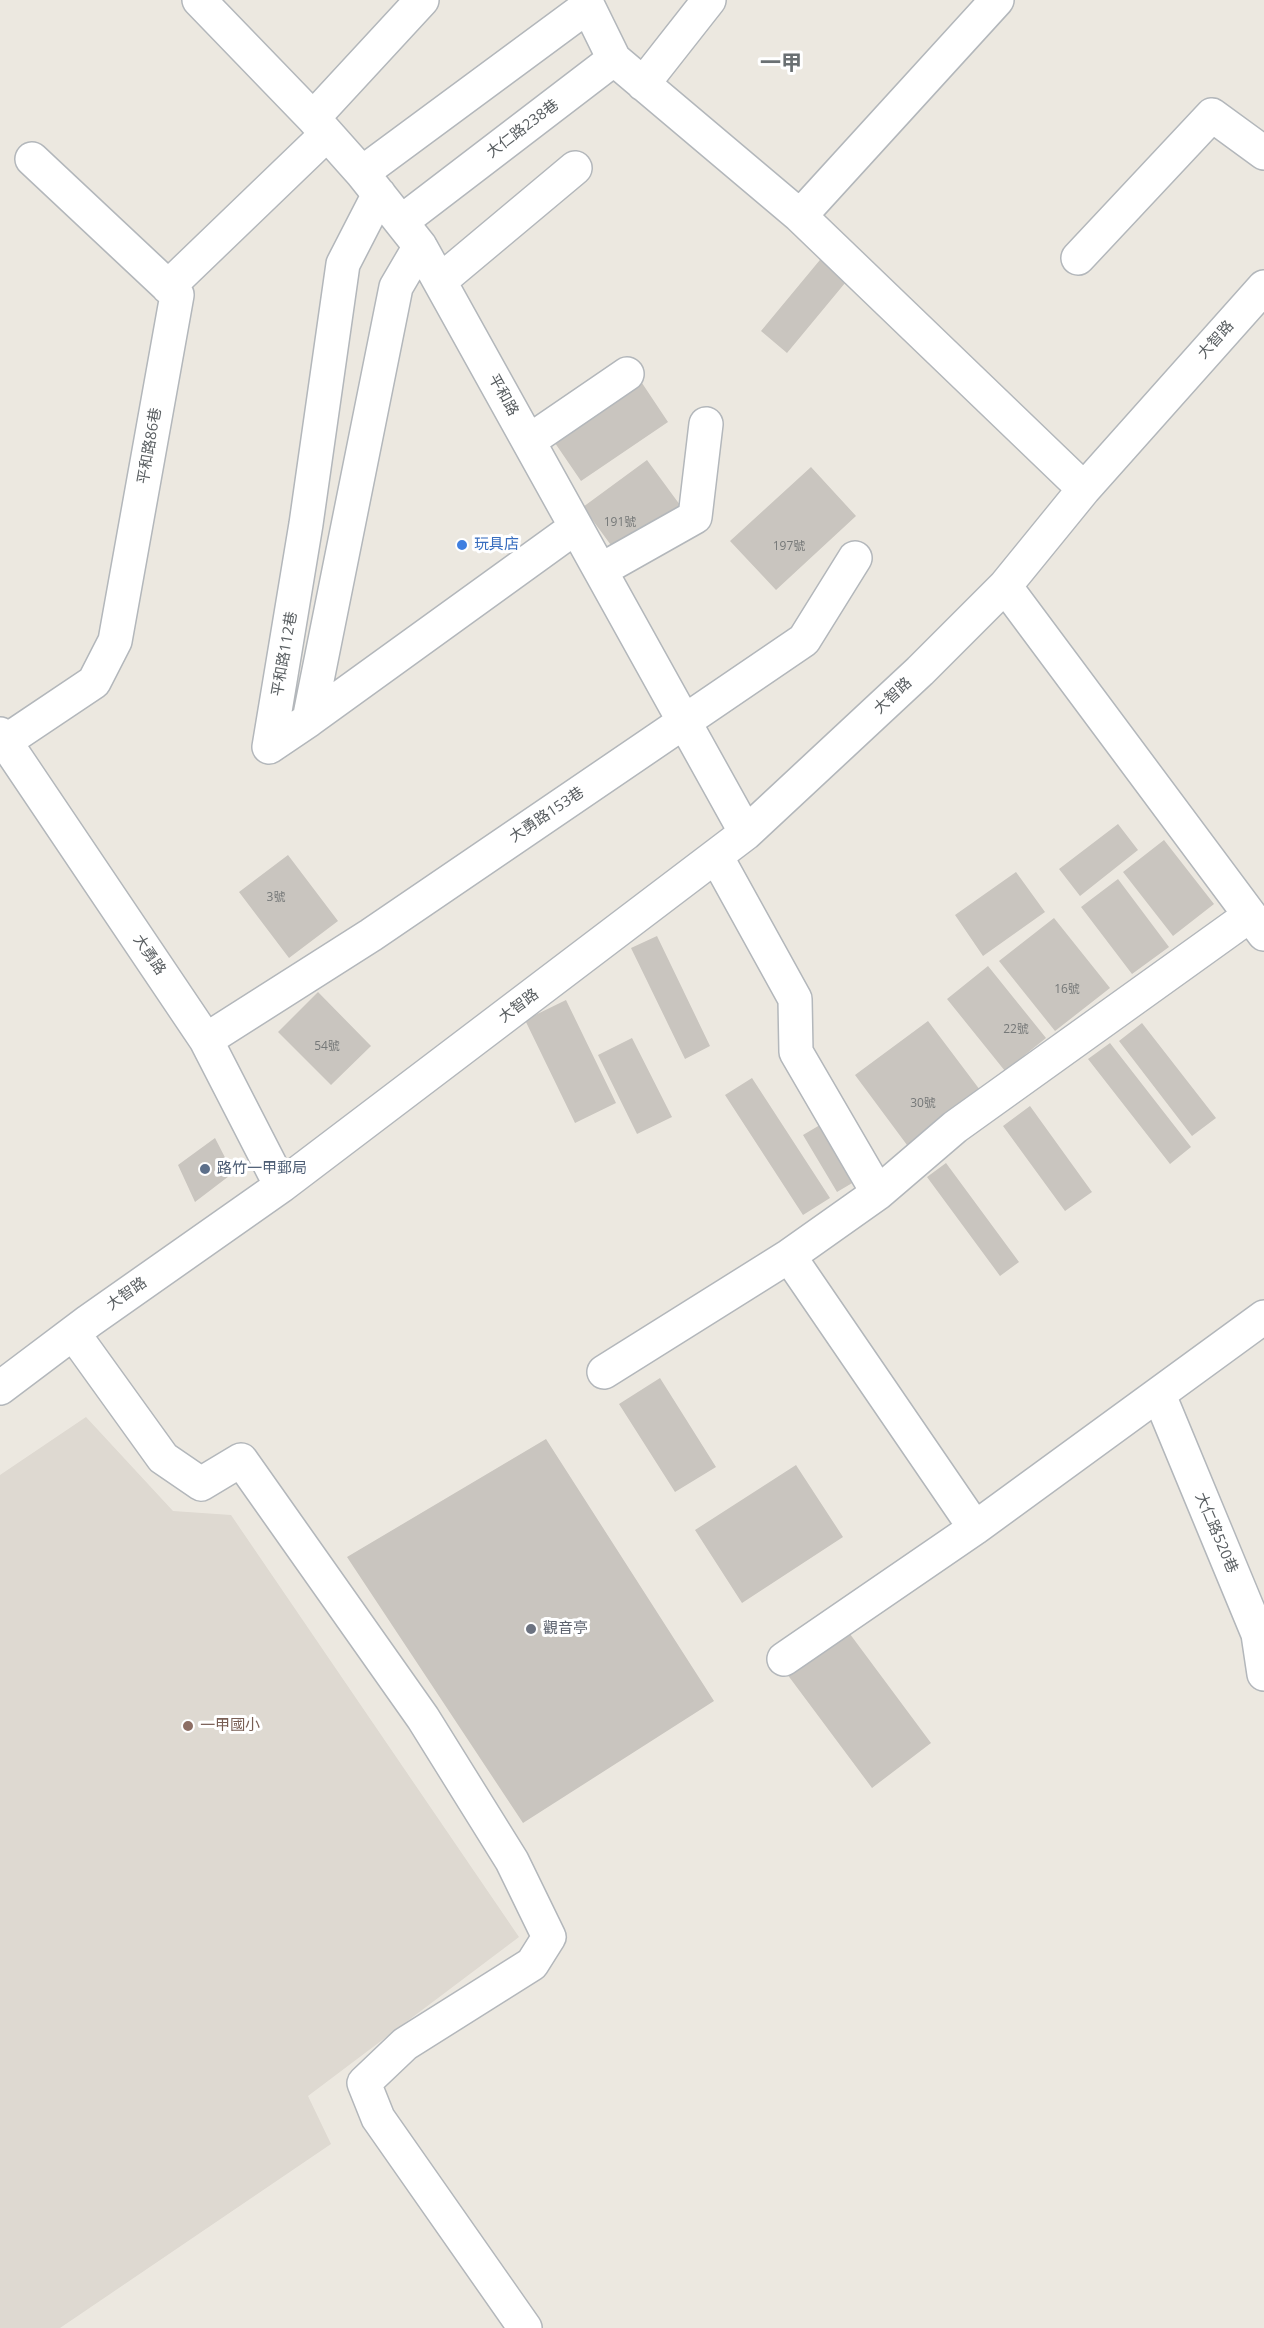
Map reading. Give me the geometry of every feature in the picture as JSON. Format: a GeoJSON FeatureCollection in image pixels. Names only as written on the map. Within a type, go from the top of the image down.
{"type":"FeatureCollection","features":[{"type":"Feature","properties":{"kind":"street","name":"平和路"},"geometry":{"type":"LineString","coordinates":[[199,0],[320,126],[411,234],[440,281],[746,833]]}},
{"type":"Feature","properties":{"kind":"street"},"geometry":{"type":"LineString","coordinates":[[32,159],[168,287],[320,126],[422,0]]}},
{"type":"Feature","properties":{"kind":"street"},"geometry":{"type":"LineString","coordinates":[[643,84],[709,0]]}},
{"type":"Feature","properties":{"kind":"street"},"geometry":{"type":"LineString","coordinates":[[800,216],[997,0]]}},
{"type":"Feature","properties":{"kind":"street"},"geometry":{"type":"LineString","coordinates":[[370,183],[588,6],[614,59],[800,216],[1084,489]]}},
{"type":"Feature","properties":{"kind":"street","name":"大仁路238巷"},"geometry":{"type":"LineString","coordinates":[[411,234],[614,59]]}},
{"type":"Feature","properties":{"kind":"street"},"geometry":{"type":"LineString","coordinates":[[1078,258],[1212,115],[1264,153]]}},
{"type":"Feature","properties":{"kind":"street"},"geometry":{"type":"LineString","coordinates":[[440,281],[574,168]]}},
{"type":"Feature","properties":{"kind":"street","name":"平和路112巷"},"geometry":{"type":"LineString","coordinates":[[370,183],[343,264],[306,524],[269,747],[576,527]]}},
{"type":"Feature","properties":{"kind":"street"},"geometry":{"type":"LineString","coordinates":[[309,720],[396,287],[411,234]]}},
{"type":"Feature","properties":{"kind":"street","name":"平和路86巷"},"geometry":{"type":"LineString","coordinates":[[1,740],[94,682],[116,641],[177,296],[168,287]]}},
{"type":"Feature","properties":{"kind":"street","name":"大智路"},"geometry":{"type":"LineString","coordinates":[[0,1388],[73,1333],[281,1185],[746,833],[920,671],[1005,586],[1084,489],[1264,287]]}},
{"type":"Feature","properties":{"kind":"street"},"geometry":{"type":"LineString","coordinates":[[529,441],[627,374]]}},
{"type":"Feature","properties":{"kind":"street"},"geometry":{"type":"LineString","coordinates":[[601,570],[695,517],[706,424]]}},
{"type":"Feature","properties":{"kind":"street","name":"大勇路153巷"},"geometry":{"type":"LineString","coordinates":[[206,1040],[381,928],[804,640],[855,558]]}},
{"type":"Feature","properties":{"kind":"street"},"geometry":{"type":"LineString","coordinates":[[604,1372],[789,1256],[878,1193],[956,1127],[1256,925],[1005,586]]}},
{"type":"Feature","properties":{"kind":"street","name":"大勇路"},"geometry":{"type":"LineString","coordinates":[[1,740],[206,1040],[281,1185]]}},
{"type":"Feature","properties":{"kind":"street"},"geometry":{"type":"LineString","coordinates":[[717,856],[795,999],[796,1052],[878,1193]]}},
{"type":"Feature","properties":{"kind":"street"},"geometry":{"type":"LineString","coordinates":[[789,1256],[975,1528]]}},
{"type":"Feature","properties":{"kind":"street"},"geometry":{"type":"LineString","coordinates":[[784,1659],[975,1528],[1264,1317]]}},
{"type":"Feature","properties":{"kind":"street"},"geometry":{"type":"LineString","coordinates":[[73,1333],[163,1458],[201,1484],[241,1460],[423,1718],[512,1862],[549,1937],[532,1964],[405,2044],[364,2083],[378,2118],[525,2328]]}},
{"type":"Feature","properties":{"kind":"street","name":"大仁路520巷"},"geometry":{"type":"LineString","coordinates":[[1159,1395],[1261,1632],[1264,1674]]}},
{"type":"Feature","properties":{"kind":"shaded area","name":"一甲國小"},"geometry":{"type":"Polygon","coordinates":[[[86,1417],[173,1511],[231,1515],[519,1937],[308,2096],[331,2144],[60,2328],[0,2328],[0,1475],[86,1417]]]}},
{"type":"Feature","properties":{"kind":"building"},"geometry":{"type":"Polygon","coordinates":[[[829,249],[855,271],[787,353],[761,331],[829,249]]]}},
{"type":"Feature","properties":{"kind":"building"},"geometry":{"type":"Polygon","coordinates":[[[642,383],[668,422],[581,481],[555,443],[642,383]]]}},
{"type":"Feature","properties":{"kind":"building"},"geometry":{"type":"Polygon","coordinates":[[[647,460],[680,505],[616,552],[583,507],[647,460]]]}},
{"type":"Feature","properties":{"kind":"building"},"geometry":{"type":"Polygon","coordinates":[[[811,467],[856,516],[776,590],[730,541],[811,467]]]}},
{"type":"Feature","properties":{"kind":"building"},"geometry":{"type":"Polygon","coordinates":[[[1118,824],[1138,850],[1080,896],[1059,869],[1118,824]]]}},
{"type":"Feature","properties":{"kind":"building"},"geometry":{"type":"Polygon","coordinates":[[[1164,840],[1214,904],[1173,936],[1123,872],[1164,840]]]}},
{"type":"Feature","properties":{"kind":"building"},"geometry":{"type":"Polygon","coordinates":[[[288,855],[338,921],[289,958],[239,892],[288,855]]]}},
{"type":"Feature","properties":{"kind":"building"},"geometry":{"type":"Polygon","coordinates":[[[1016,872],[1045,912],[983,956],[955,915],[1016,872]]]}},
{"type":"Feature","properties":{"kind":"building"},"geometry":{"type":"Polygon","coordinates":[[[1118,879],[1169,947],[1132,974],[1081,907],[1118,879]]]}},
{"type":"Feature","properties":{"kind":"building"},"geometry":{"type":"Polygon","coordinates":[[[1054,918],[1110,988],[1055,1031],[999,961],[1054,918]]]}},
{"type":"Feature","properties":{"kind":"building"},"geometry":{"type":"Polygon","coordinates":[[[657,936],[710,1046],[685,1059],[631,948],[657,936]]]}},
{"type":"Feature","properties":{"kind":"building"},"geometry":{"type":"Polygon","coordinates":[[[988,966],[1046,1038],[1005,1071],[947,999],[988,966]]]}},
{"type":"Feature","properties":{"kind":"building"},"geometry":{"type":"Polygon","coordinates":[[[318,992],[371,1046],[331,1085],[278,1032],[318,992]]]}},
{"type":"Feature","properties":{"kind":"building"},"geometry":{"type":"Polygon","coordinates":[[[566,1000],[616,1103],[575,1123],[525,1020],[566,1000]]]}},
{"type":"Feature","properties":{"kind":"building"},"geometry":{"type":"Polygon","coordinates":[[[928,1021],[980,1090],[907,1145],[855,1075],[928,1021]]]}},
{"type":"Feature","properties":{"kind":"building"},"geometry":{"type":"Polygon","coordinates":[[[1142,1023],[1216,1118],[1192,1136],[1119,1041],[1142,1023]]]}},
{"type":"Feature","properties":{"kind":"building"},"geometry":{"type":"Polygon","coordinates":[[[632,1038],[672,1117],[637,1134],[598,1055],[632,1038]]]}},
{"type":"Feature","properties":{"kind":"building"},"geometry":{"type":"Polygon","coordinates":[[[1110,1043],[1191,1147],[1170,1164],[1088,1059],[1110,1043]]]}},
{"type":"Feature","properties":{"kind":"building"},"geometry":{"type":"Polygon","coordinates":[[[752,1078],[830,1198],[803,1215],[725,1095],[752,1078]]]}},
{"type":"Feature","properties":{"kind":"building"},"geometry":{"type":"Polygon","coordinates":[[[1030,1106],[1092,1192],[1065,1211],[1003,1126],[1030,1106]]]}},
{"type":"Feature","properties":{"kind":"building"},"geometry":{"type":"Polygon","coordinates":[[[825,1122],[859,1179],[837,1192],[803,1135],[825,1122]]]}},
{"type":"Feature","properties":{"kind":"building","name":"路竹一甲郵局"},"geometry":{"type":"Polygon","coordinates":[[[215,1138],[233,1173],[195,1202],[178,1165],[215,1138]]]}},
{"type":"Feature","properties":{"kind":"building"},"geometry":{"type":"Polygon","coordinates":[[[946,1163],[1019,1262],[1000,1276],[927,1177],[946,1163]]]}},
{"type":"Feature","properties":{"kind":"building"},"geometry":{"type":"Polygon","coordinates":[[[660,1378],[716,1467],[675,1492],[619,1404],[660,1378]]]}},
{"type":"Feature","properties":{"kind":"building","name":"觀音亭"},"geometry":{"type":"Polygon","coordinates":[[[546,1439],[714,1701],[523,1823],[347,1557],[546,1439]]]}},
{"type":"Feature","properties":{"kind":"building"},"geometry":{"type":"Polygon","coordinates":[[[796,1465],[843,1537],[742,1603],[695,1530],[796,1465]]]}},
{"type":"Feature","properties":{"kind":"building"},"geometry":{"type":"Polygon","coordinates":[[[844,1626],[931,1743],[872,1788],[784,1670],[844,1626]]]}},
{"type":"Feature","properties":{"kind":"place","name":"玩具店"},"geometry":{"type":"Point","coordinates":[462,545]}},
{"type":"Feature","properties":{"kind":"place","name":"路竹一甲郵局"},"geometry":{"type":"Point","coordinates":[205,1169]}},
{"type":"Feature","properties":{"kind":"place","name":"觀音亭"},"geometry":{"type":"Point","coordinates":[531,1629]}},
{"type":"Feature","properties":{"kind":"place","name":"一甲國小"},"geometry":{"type":"Point","coordinates":[188,1726]}},
{"type":"Feature","properties":{"kind":"district","name":"一甲"},"geometry":{"type":"Point","coordinates":[781,64]}}]}
